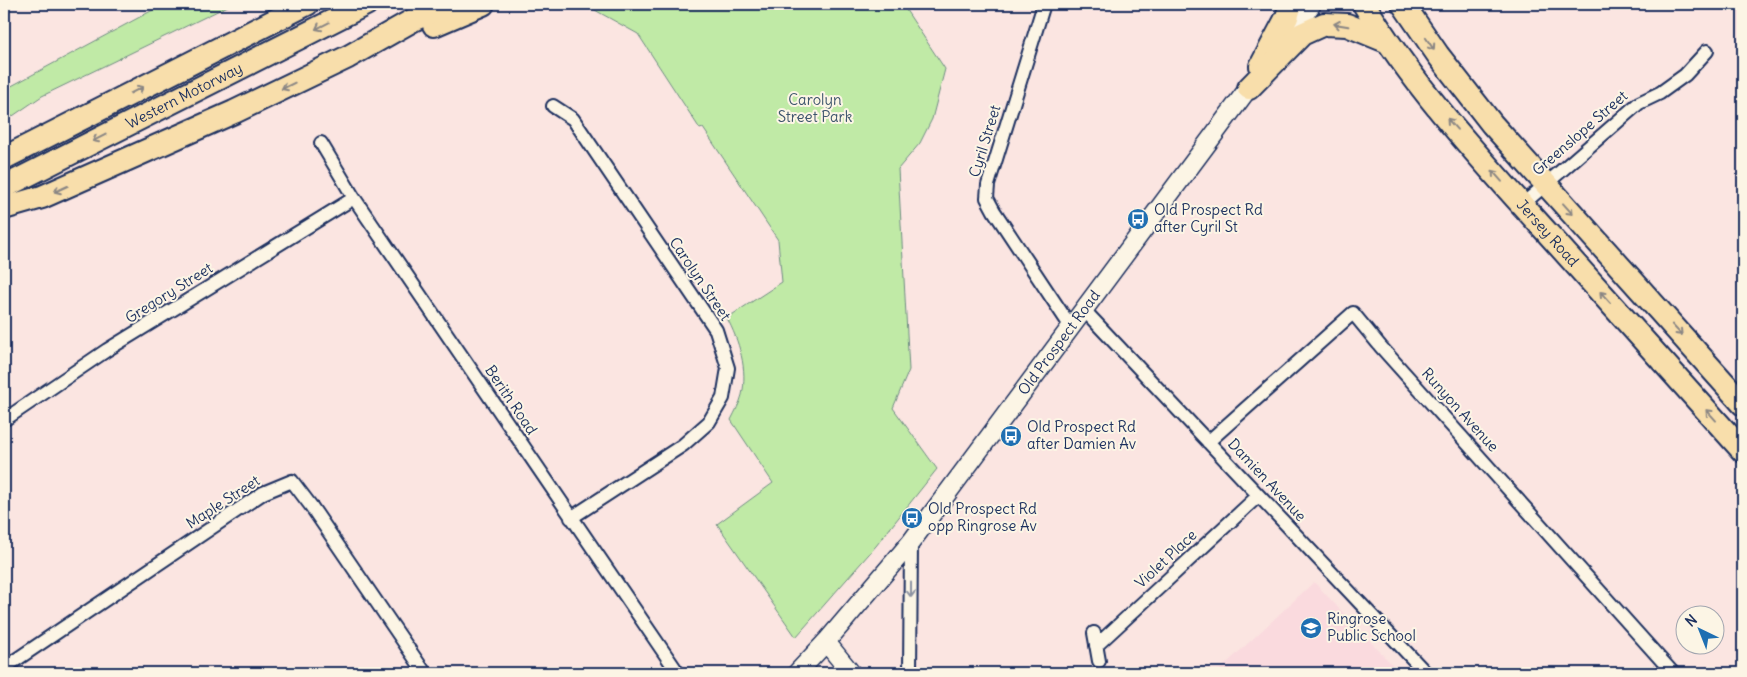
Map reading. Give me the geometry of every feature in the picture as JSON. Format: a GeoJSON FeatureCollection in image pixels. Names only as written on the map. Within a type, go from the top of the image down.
{"type":"FeatureCollection","features":[{"type":"Feature","properties":{"kind":"highway","name":"Western Motorway"},"geometry":{"type":"LineString","coordinates":[[4,158],[307,4]]}},
{"type":"Feature","properties":{"kind":"highway","name":"Western Motorway"},"geometry":{"type":"LineString","coordinates":[[4,187],[366,4]]}},
{"type":"Feature","properties":{"kind":"highway"},"geometry":{"type":"LineString","coordinates":[[4,208],[42,198],[234,112],[348,57],[415,19],[449,4]]}},
{"type":"Feature","properties":{"kind":"highway"},"geometry":{"type":"LineString","coordinates":[[348,57],[439,23],[483,4]]}},
{"type":"Feature","properties":{"kind":"highway"},"geometry":{"type":"LineString","coordinates":[[1248,88],[1287,17],[1291,4]]}},
{"type":"Feature","properties":{"kind":"highway","name":"Jersey Road"},"geometry":{"type":"LineString","coordinates":[[1364,4],[1386,41],[1433,102],[1743,451]]}},
{"type":"Feature","properties":{"kind":"highway","name":"Jersey Road"},"geometry":{"type":"LineString","coordinates":[[1403,4],[1438,55],[1492,124],[1743,404]]}},
{"type":"Feature","properties":{"kind":"highway"},"geometry":{"type":"LineString","coordinates":[[1248,88],[1302,34],[1324,24],[1347,25],[1386,41]]}},
{"type":"Feature","properties":{"kind":"main road","name":"Old Prospect Road"},"geometry":{"type":"LineString","coordinates":[[797,673],[826,642],[911,542],[1312,4]]}},
{"type":"Feature","properties":{"kind":"main road"},"geometry":{"type":"LineString","coordinates":[[826,642],[851,673]]}},
{"type":"Feature","properties":{"kind":"street","name":"Cyril Street"},"geometry":{"type":"LineString","coordinates":[[1044,4],[988,185],[987,198],[994,212],[1071,327]]}},
{"type":"Feature","properties":{"kind":"street","name":"Greenslope Street"},"geometry":{"type":"LineString","coordinates":[[1522,204],[1639,103],[1660,93],[1685,75],[1707,51]]}},
{"type":"Feature","properties":{"kind":"street","name":"Carolyn Street"},"geometry":{"type":"LineString","coordinates":[[553,106],[573,119],[711,322],[716,330],[728,368],[722,398],[709,422],[683,445],[571,518]]}},
{"type":"Feature","properties":{"kind":"street","name":"Berith Road"},"geometry":{"type":"LineString","coordinates":[[321,143],[354,198],[678,673]]}},
{"type":"Feature","properties":{"kind":"street","name":"Gregory Street"},"geometry":{"type":"LineString","coordinates":[[4,420],[107,350],[354,198]]}},
{"type":"Feature","properties":{"kind":"street","name":"Damien Avenue"},"geometry":{"type":"LineString","coordinates":[[1084,310],[1426,673]]}},
{"type":"Feature","properties":{"kind":"street","name":"Runyon Avenue"},"geometry":{"type":"LineString","coordinates":[[1208,442],[1353,312],[1388,355],[1673,673]]}},
{"type":"Feature","properties":{"kind":"street","name":"Maple Street"},"geometry":{"type":"LineString","coordinates":[[4,668],[263,493],[292,481],[426,673]]}},
{"type":"Feature","properties":{"kind":"street","name":"Violet Place"},"geometry":{"type":"LineString","coordinates":[[1096,646],[1258,496]]}},
{"type":"Feature","properties":{"kind":"street"},"geometry":{"type":"LineString","coordinates":[[910,673],[911,542]]}},
{"type":"Feature","properties":{"kind":"street"},"geometry":{"type":"LineString","coordinates":[[1094,633],[1099,661]]}},
{"type":"Feature","properties":{"kind":"shaded area","name":"Ringrose Public School"},"geometry":{"type":"Polygon","coordinates":[[[1314,582],[1400,673],[1216,673],[1314,582]]]}},
{"type":"Feature","properties":{"kind":"green space"},"geometry":{"type":"Polygon","coordinates":[[[164,4],[232,4],[42,96],[4,122],[4,90],[164,4]]]}},
{"type":"Feature","properties":{"kind":"green space","name":"Carolyn Street Park"},"geometry":{"type":"Polygon","coordinates":[[[584,4],[902,4],[945,69],[932,119],[920,143],[898,169],[909,370],[893,408],[937,469],[876,546],[796,637],[717,524],[773,483],[731,420],[742,395],[744,375],[739,346],[727,318],[782,282],[778,240],[703,128],[700,129],[638,34],[584,4]]]}},
{"type":"Feature","properties":{"kind":"place","name":"Old Prospect Rd after Cyril St"},"geometry":{"type":"Point","coordinates":[1138,219]}},
{"type":"Feature","properties":{"kind":"place","name":"Old Prospect Rd after Damien Av"},"geometry":{"type":"Point","coordinates":[1011,436]}},
{"type":"Feature","properties":{"kind":"place","name":"Old Prospect Rd opp Ringrose Av"},"geometry":{"type":"Point","coordinates":[912,518]}},
{"type":"Feature","properties":{"kind":"place","name":"Ringrose Public School"},"geometry":{"type":"Point","coordinates":[1311,628]}}]}
